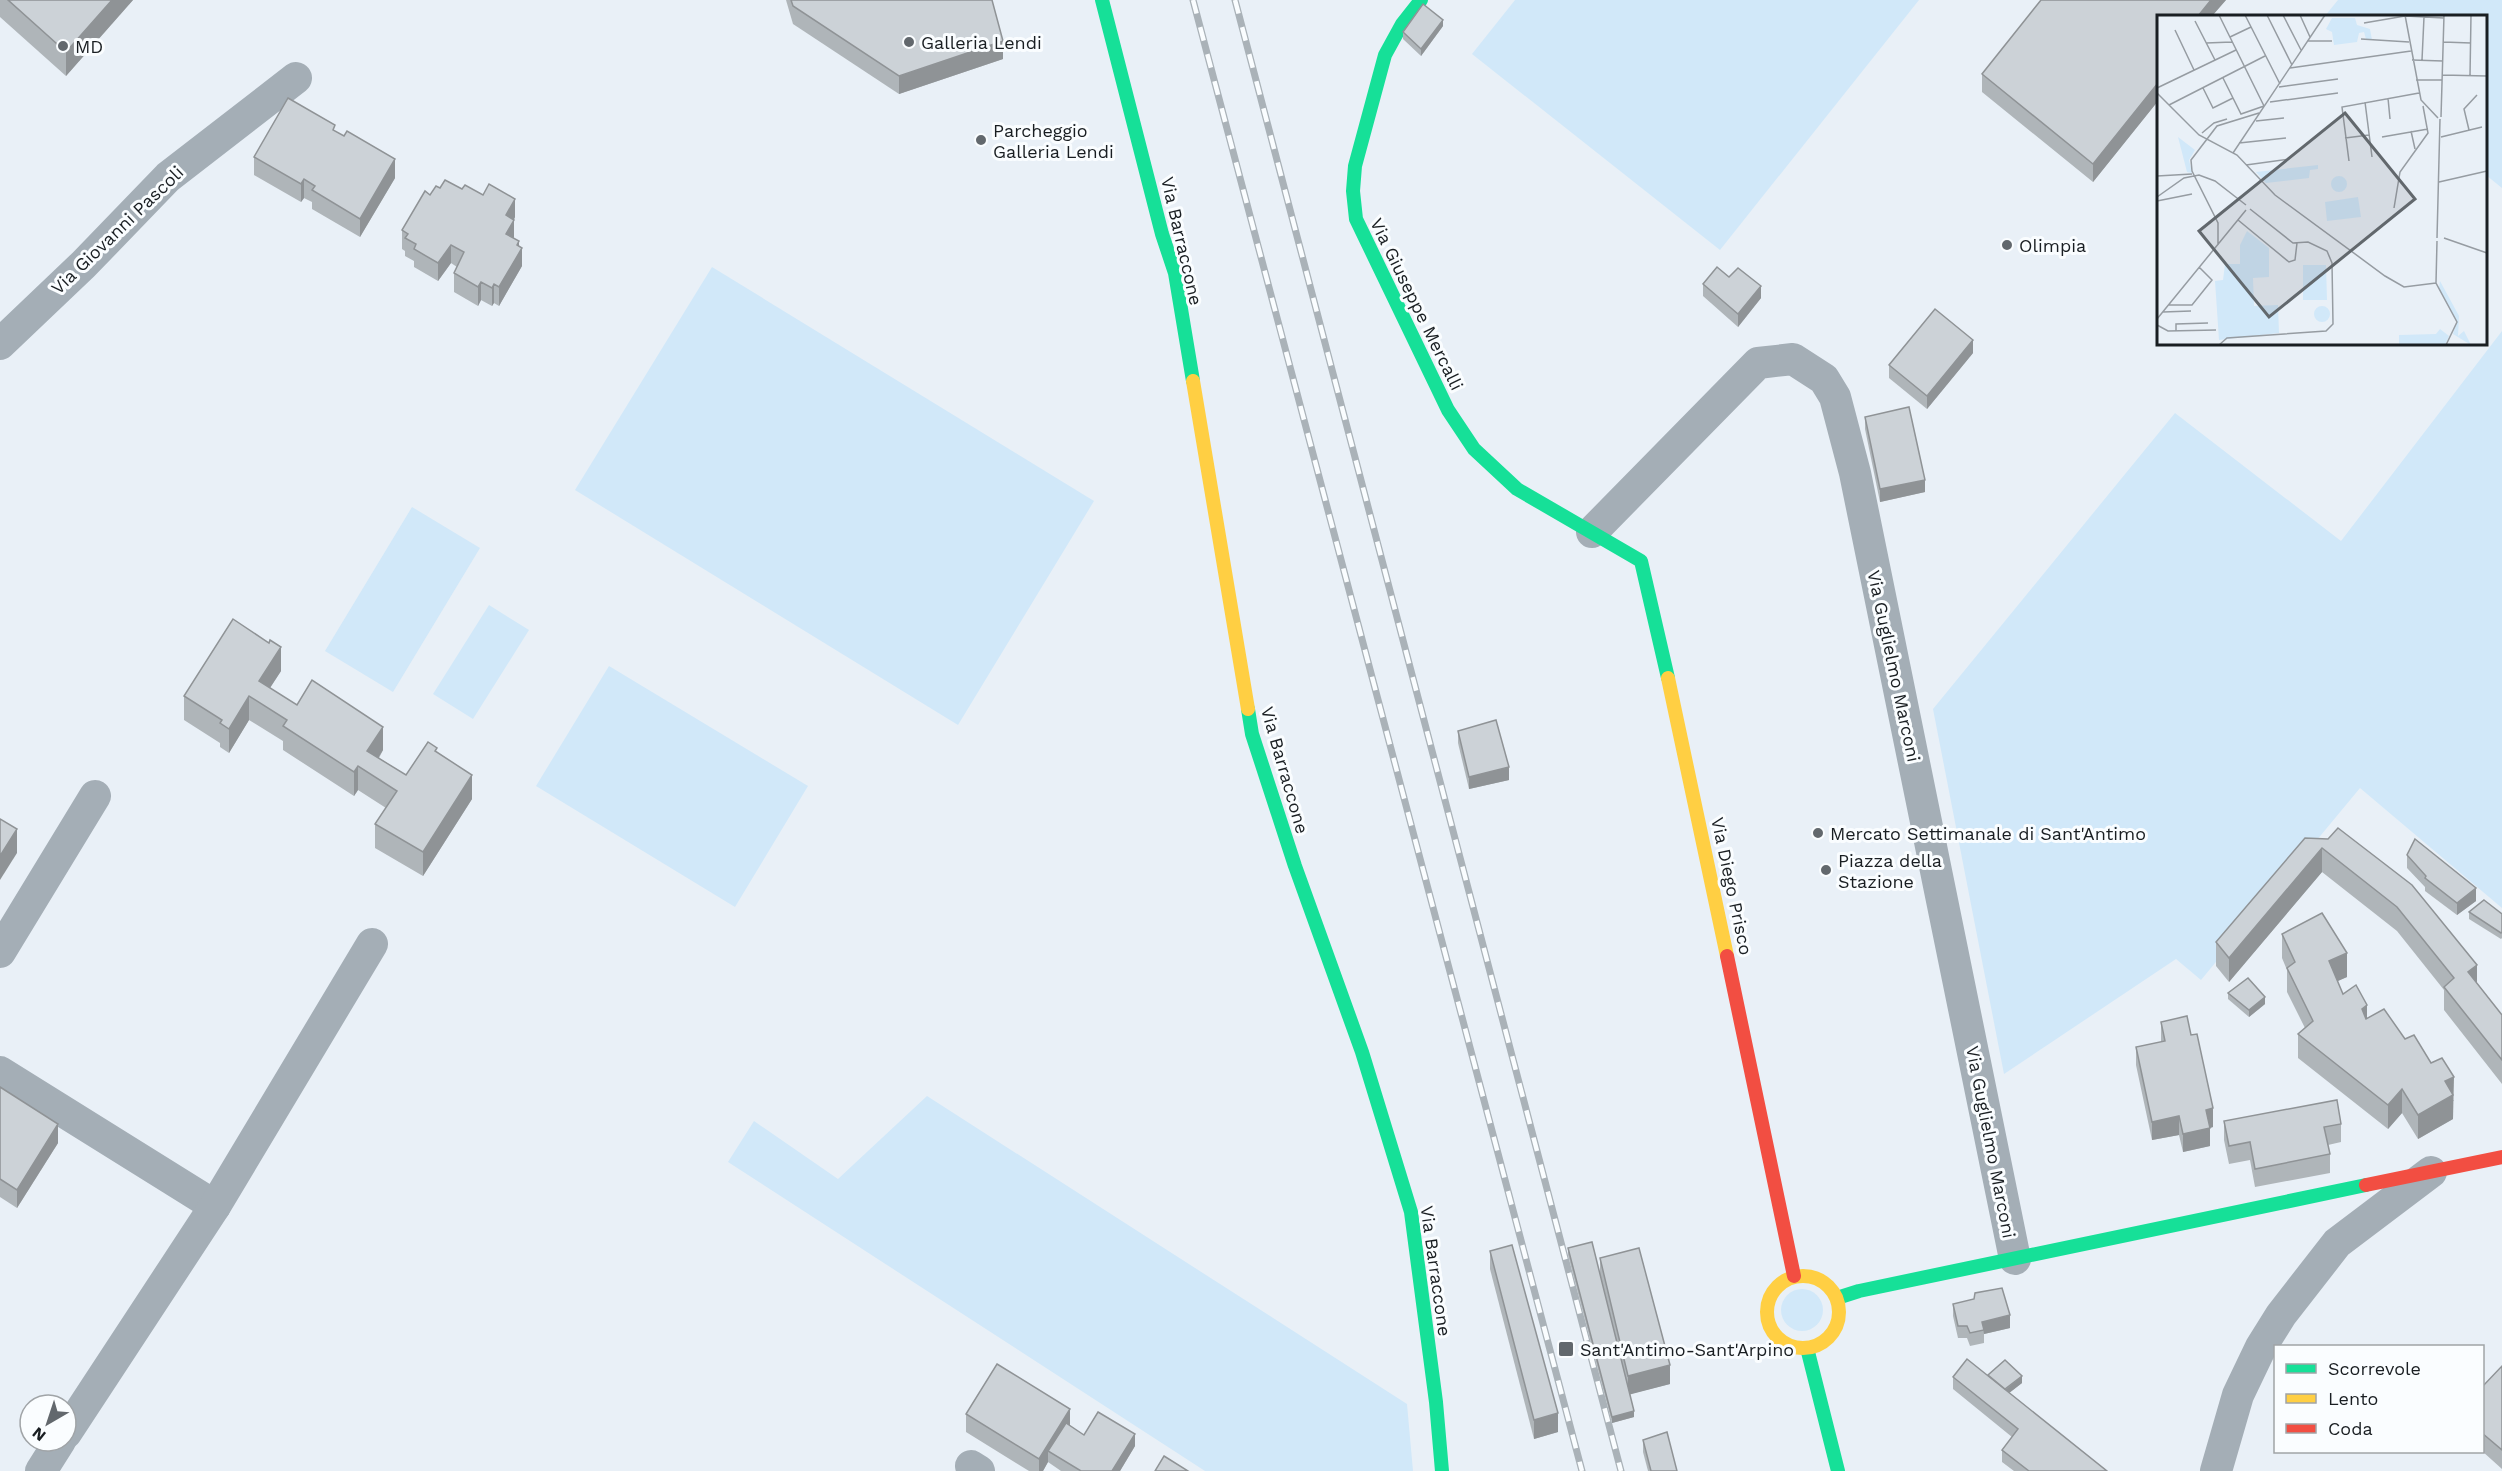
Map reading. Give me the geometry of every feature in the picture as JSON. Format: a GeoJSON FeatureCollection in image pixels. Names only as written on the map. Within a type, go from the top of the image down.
{"type":"FeatureCollection","features":[{"type":"Feature","properties":{"kind":"street","name":"Via Barraccone"},"geometry":{"type":"LineString","coordinates":[[1102,0],[1162,234],[1175,273],[1252,735],[1294,866],[1362,1052],[1411,1212],[1436,1402],[1442,1471]]}},
{"type":"Feature","properties":{"kind":"street","name":"Via Giuseppe Mercalli"},"geometry":{"type":"LineString","coordinates":[[1421,0],[1402,24],[1385,55],[1355,166],[1353,191],[1356,219],[1448,410],[1474,449],[1517,489],[1592,532]]}},
{"type":"Feature","properties":{"kind":"street","name":"Via Giovanni Pascoli"},"geometry":{"type":"LineString","coordinates":[[0,344],[83,265],[168,177],[296,78]]}},
{"type":"Feature","properties":{"kind":"street","name":"Via Guglielmo Marconi"},"geometry":{"type":"LineString","coordinates":[[1592,532],[1758,363],[1793,359],[1824,379],[1835,397],[1855,473],[2015,1259]]}},
{"type":"Feature","properties":{"kind":"street","name":"Via Diego Prisco"},"geometry":{"type":"LineString","coordinates":[[1592,532],[1641,561],[1692,783],[1794,1276]]}},
{"type":"Feature","properties":{"kind":"street"},"geometry":{"type":"LineString","coordinates":[[0,952],[95,796]]}},
{"type":"Feature","properties":{"kind":"street"},"geometry":{"type":"LineString","coordinates":[[78,1414],[215,1206],[372,944]]}},
{"type":"Feature","properties":{"kind":"street"},"geometry":{"type":"LineString","coordinates":[[0,1072],[215,1206]]}},
{"type":"Feature","properties":{"kind":"street","name":"Via Guglielmo Marconi"},"geometry":{"type":"LineString","coordinates":[[1837,1298],[1859,1291],[2502,1157]]}},
{"type":"Feature","properties":{"kind":"street"},"geometry":{"type":"LineString","coordinates":[[2216,1471],[2238,1395],[2261,1347],[2281,1315],[2337,1243],[2431,1172]]}},
{"type":"Feature","properties":{"kind":"street"},"geometry":{"type":"LineString","coordinates":[[1804,1275],[1824,1282],[1837,1298],[1839,1309],[1834,1330],[1818,1345],[1807,1348],[1788,1345],[1779,1340],[1773,1332],[1766,1313],[1770,1294],[1784,1280],[1794,1276],[1804,1275]]}},
{"type":"Feature","properties":{"kind":"street"},"geometry":{"type":"LineString","coordinates":[[1807,1348],[1838,1471]]}},
{"type":"Feature","properties":{"kind":"street"},"geometry":{"type":"LineString","coordinates":[[41,1471],[52,1453]]}},
{"type":"Feature","properties":{"kind":"shaded area"},"geometry":{"type":"Polygon","coordinates":[[[1515,0],[1919,0],[1720,250],[1472,54],[1515,0]]]}},
{"type":"Feature","properties":{"kind":"shaded area"},"geometry":{"type":"Polygon","coordinates":[[[2338,0],[2502,0],[2502,188],[2487,176],[2487,15],[2326,15],[2338,0]]]}},
{"type":"Feature","properties":{"kind":"shaded area"},"geometry":{"type":"Polygon","coordinates":[[[712,267],[1094,501],[958,725],[575,490],[712,267]]]}},
{"type":"Feature","properties":{"kind":"shaded area"},"geometry":{"type":"Polygon","coordinates":[[[2502,331],[2502,908],[2360,788],[2201,980],[2176,959],[2004,1074],[1933,709],[2175,413],[2341,541],[2502,331]]]}},
{"type":"Feature","properties":{"kind":"shaded area"},"geometry":{"type":"Polygon","coordinates":[[[412,507],[480,548],[393,692],[325,651],[412,507]]]}},
{"type":"Feature","properties":{"kind":"shaded area"},"geometry":{"type":"Polygon","coordinates":[[[489,605],[529,630],[473,719],[433,694],[489,605]]]}},
{"type":"Feature","properties":{"kind":"shaded area"},"geometry":{"type":"Polygon","coordinates":[[[609,666],[808,786],[735,907],[536,786],[609,666]]]}},
{"type":"Feature","properties":{"kind":"shaded area"},"geometry":{"type":"Polygon","coordinates":[[[927,1096],[1407,1404],[1413,1471],[1205,1471],[728,1162],[754,1121],[838,1179],[927,1096]]]}},
{"type":"Feature","properties":{"kind":"shaded area"},"geometry":{"type":"Polygon","coordinates":[[[1802,1289],[1817,1295],[1823,1310],[1817,1325],[1802,1331],[1787,1325],[1781,1310],[1787,1295],[1802,1289]]]}},
{"type":"Feature","properties":{"kind":"building"},"geometry":{"type":"Polygon","coordinates":[[[8,0],[112,0],[66,52],[8,0]]]}},
{"type":"Feature","properties":{"kind":"building","name":"Galleria Lendi"},"geometry":{"type":"Polygon","coordinates":[[[791,0],[992,0],[1003,41],[899,76],[793,6],[791,0]]]}},
{"type":"Feature","properties":{"kind":"building"},"geometry":{"type":"Polygon","coordinates":[[[2041,0],[2211,0],[2199,15],[2157,15],[2157,84],[2093,164],[1982,74],[2041,0]]]}},
{"type":"Feature","properties":{"kind":"building"},"geometry":{"type":"Polygon","coordinates":[[[1423,4],[1443,20],[1421,49],[1403,32],[1423,4]]]}},
{"type":"Feature","properties":{"kind":"building"},"geometry":{"type":"Polygon","coordinates":[[[288,98],[335,125],[333,130],[344,136],[347,131],[395,159],[360,219],[312,190],[315,186],[304,179],[301,184],[254,157],[288,98]]]}},
{"type":"Feature","properties":{"kind":"building"},"geometry":{"type":"Polygon","coordinates":[[[445,180],[462,189],[465,185],[483,195],[489,184],[515,199],[506,215],[514,220],[506,234],[519,241],[517,245],[522,248],[499,287],[494,284],[492,288],[481,282],[478,287],[454,273],[464,252],[451,245],[438,263],[414,249],[416,244],[405,238],[408,234],[402,230],[425,191],[430,195],[436,186],[440,188],[445,180]]]}},
{"type":"Feature","properties":{"kind":"building"},"geometry":{"type":"Polygon","coordinates":[[[1717,267],[1729,277],[1738,268],[1761,286],[1738,314],[1703,284],[1717,267]]]}},
{"type":"Feature","properties":{"kind":"building"},"geometry":{"type":"Polygon","coordinates":[[[1935,309],[1973,340],[1927,396],[1889,365],[1935,309]]]}},
{"type":"Feature","properties":{"kind":"building"},"geometry":{"type":"Polygon","coordinates":[[[1909,407],[1925,480],[1880,489],[1865,417],[1909,407]]]}},
{"type":"Feature","properties":{"kind":"building"},"geometry":{"type":"Polygon","coordinates":[[[233,619],[269,643],[270,640],[281,647],[259,681],[297,705],[312,680],[383,727],[367,751],[406,775],[428,742],[437,748],[435,751],[472,775],[423,852],[375,824],[397,791],[358,766],[354,772],[283,726],[287,720],[249,696],[229,729],[220,723],[222,720],[184,696],[233,619]]]}},
{"type":"Feature","properties":{"kind":"building"},"geometry":{"type":"Polygon","coordinates":[[[1496,720],[1509,767],[1469,777],[1458,731],[1496,720]]]}},
{"type":"Feature","properties":{"kind":"building"},"geometry":{"type":"Polygon","coordinates":[[[0,819],[17,829],[0,856],[0,819]]]}},
{"type":"Feature","properties":{"kind":"building"},"geometry":{"type":"Polygon","coordinates":[[[2338,828],[2412,885],[2477,965],[2468,972],[2502,1015],[2502,1060],[2444,987],[2454,978],[2397,907],[2322,848],[2229,958],[2216,942],[2305,838],[2328,839],[2338,828]]]}},
{"type":"Feature","properties":{"kind":"building"},"geometry":{"type":"Polygon","coordinates":[[[2415,839],[2476,888],[2457,903],[2425,878],[2426,876],[2407,855],[2415,839]]]}},
{"type":"Feature","properties":{"kind":"building"},"geometry":{"type":"Polygon","coordinates":[[[2484,900],[2502,914],[2501,933],[2469,912],[2484,900]]]}},
{"type":"Feature","properties":{"kind":"building"},"geometry":{"type":"Polygon","coordinates":[[[2322,913],[2347,953],[2329,961],[2343,994],[2356,985],[2367,1005],[2362,1009],[2366,1019],[2384,1009],[2405,1039],[2414,1035],[2431,1063],[2442,1058],[2454,1077],[2445,1081],[2453,1095],[2418,1115],[2402,1089],[2388,1105],[2298,1034],[2313,1021],[2287,968],[2295,962],[2282,934],[2322,913]]]}},
{"type":"Feature","properties":{"kind":"building"},"geometry":{"type":"Polygon","coordinates":[[[2248,978],[2265,997],[2249,1010],[2228,993],[2248,978]]]}},
{"type":"Feature","properties":{"kind":"building"},"geometry":{"type":"Polygon","coordinates":[[[2187,1016],[2191,1035],[2197,1034],[2213,1108],[2206,1110],[2210,1128],[2183,1134],[2179,1116],[2152,1122],[2136,1047],[2165,1041],[2161,1022],[2187,1016]]]}},
{"type":"Feature","properties":{"kind":"building"},"geometry":{"type":"Polygon","coordinates":[[[0,1087],[58,1124],[17,1190],[0,1179],[0,1087]]]}},
{"type":"Feature","properties":{"kind":"building"},"geometry":{"type":"Polygon","coordinates":[[[2337,1100],[2341,1124],[2324,1127],[2330,1154],[2255,1169],[2250,1142],[2229,1146],[2224,1121],[2337,1100]]]}},
{"type":"Feature","properties":{"kind":"building"},"geometry":{"type":"Polygon","coordinates":[[[1592,1242],[1634,1411],[1612,1417],[1568,1248],[1592,1242]]]}},
{"type":"Feature","properties":{"kind":"building"},"geometry":{"type":"Polygon","coordinates":[[[1512,1245],[1558,1413],[1534,1420],[1490,1251],[1512,1245]]]}},
{"type":"Feature","properties":{"kind":"building","name":"Sant'Antimo-Sant'Arpino"},"geometry":{"type":"Polygon","coordinates":[[[1639,1248],[1670,1365],[1628,1376],[1600,1258],[1639,1248]]]}},
{"type":"Feature","properties":{"kind":"building"},"geometry":{"type":"Polygon","coordinates":[[[2002,1288],[2010,1315],[1982,1322],[1984,1330],[1970,1333],[1967,1326],[1958,1326],[1953,1304],[1974,1299],[1975,1293],[2002,1288]]]}},
{"type":"Feature","properties":{"kind":"building"},"geometry":{"type":"Polygon","coordinates":[[[1967,1359],[2107,1471],[2029,1471],[2002,1450],[2018,1429],[1953,1377],[1967,1359]]]}},
{"type":"Feature","properties":{"kind":"building"},"geometry":{"type":"Polygon","coordinates":[[[2005,1360],[2022,1376],[2005,1389],[1988,1375],[2005,1360]]]}},
{"type":"Feature","properties":{"kind":"building"},"geometry":{"type":"Polygon","coordinates":[[[997,1364],[1070,1409],[1039,1459],[966,1414],[997,1364]]]}},
{"type":"Feature","properties":{"kind":"building"},"geometry":{"type":"Polygon","coordinates":[[[2502,1366],[2502,1450],[2484,1435],[2484,1385],[2502,1366]]]}},
{"type":"Feature","properties":{"kind":"building"},"geometry":{"type":"Polygon","coordinates":[[[1098,1412],[1135,1434],[1112,1471],[1081,1471],[1048,1451],[1066,1423],[1084,1435],[1098,1412]]]}},
{"type":"Feature","properties":{"kind":"building"},"geometry":{"type":"Polygon","coordinates":[[[1667,1432],[1677,1471],[1651,1471],[1643,1440],[1667,1432]]]}},
{"type":"Feature","properties":{"kind":"building"},"geometry":{"type":"Polygon","coordinates":[[[1164,1456],[1188,1471],[1155,1471],[1164,1456]]]}},
{"type":"Feature","properties":{"kind":"railway"},"geometry":{"type":"LineString","coordinates":[[1193,0],[1582,1471]]}},
{"type":"Feature","properties":{"kind":"railway"},"geometry":{"type":"LineString","coordinates":[[1235,0],[1621,1471]]}},
{"type":"Feature","properties":{"kind":"traffic: fast"},"geometry":{"type":"LineString","coordinates":[[1102,0],[1162,234],[1175,273],[1193,381]]}},
{"type":"Feature","properties":{"kind":"traffic: fast"},"geometry":{"type":"LineString","coordinates":[[1421,0],[1402,24],[1385,55],[1355,166],[1353,191],[1356,219],[1448,410],[1474,449],[1517,489],[1641,561],[1668,678]]}},
{"type":"Feature","properties":{"kind":"traffic: fast"},"geometry":{"type":"LineString","coordinates":[[1248,709],[1252,734],[1295,866],[1362,1052],[1411,1212],[1436,1402],[1442,1471]]}},
{"type":"Feature","properties":{"kind":"traffic: fast"},"geometry":{"type":"LineString","coordinates":[[1837,1298],[1859,1291],[2366,1185]]}},
{"type":"Feature","properties":{"kind":"traffic: fast"},"geometry":{"type":"LineString","coordinates":[[1807,1348],[1838,1471]]}},
{"type":"Feature","properties":{"kind":"traffic: slow"},"geometry":{"type":"LineString","coordinates":[[1193,381],[1248,709]]}},
{"type":"Feature","properties":{"kind":"traffic: slow"},"geometry":{"type":"LineString","coordinates":[[1668,678],[1727,956]]}},
{"type":"Feature","properties":{"kind":"traffic: slow"},"geometry":{"type":"LineString","coordinates":[[1810,1276],[1829,1286],[1837,1298],[1839,1312],[1837,1326],[1829,1338],[1817,1346],[1796,1348],[1777,1338],[1769,1326],[1767,1305],[1777,1286],[1789,1278],[1810,1276]]}},
{"type":"Feature","properties":{"kind":"traffic: jam"},"geometry":{"type":"LineString","coordinates":[[1727,956],[1794,1276]]}},
{"type":"Feature","properties":{"kind":"traffic: jam"},"geometry":{"type":"LineString","coordinates":[[2366,1185],[2502,1157]]}},
{"type":"Feature","properties":{"kind":"place","name":"Galleria Lendi"},"geometry":{"type":"Point","coordinates":[909,42]}},
{"type":"Feature","properties":{"kind":"place","name":"MD"},"geometry":{"type":"Point","coordinates":[63,46]}},
{"type":"Feature","properties":{"kind":"place","name":"Parcheggio Galleria Lendi"},"geometry":{"type":"Point","coordinates":[981,140]}},
{"type":"Feature","properties":{"kind":"place","name":"Olimpia"},"geometry":{"type":"Point","coordinates":[2007,245]}},
{"type":"Feature","properties":{"kind":"place","name":"Mercato Settimanale di Sant'Antimo"},"geometry":{"type":"Point","coordinates":[1818,833]}},
{"type":"Feature","properties":{"kind":"place","name":"Piazza della Stazione"},"geometry":{"type":"Point","coordinates":[1826,870]}},
{"type":"Feature","properties":{"kind":"place","name":"Sant'Antimo-Sant'Arpino"},"geometry":{"type":"Point","coordinates":[1566,1349]}}]}
